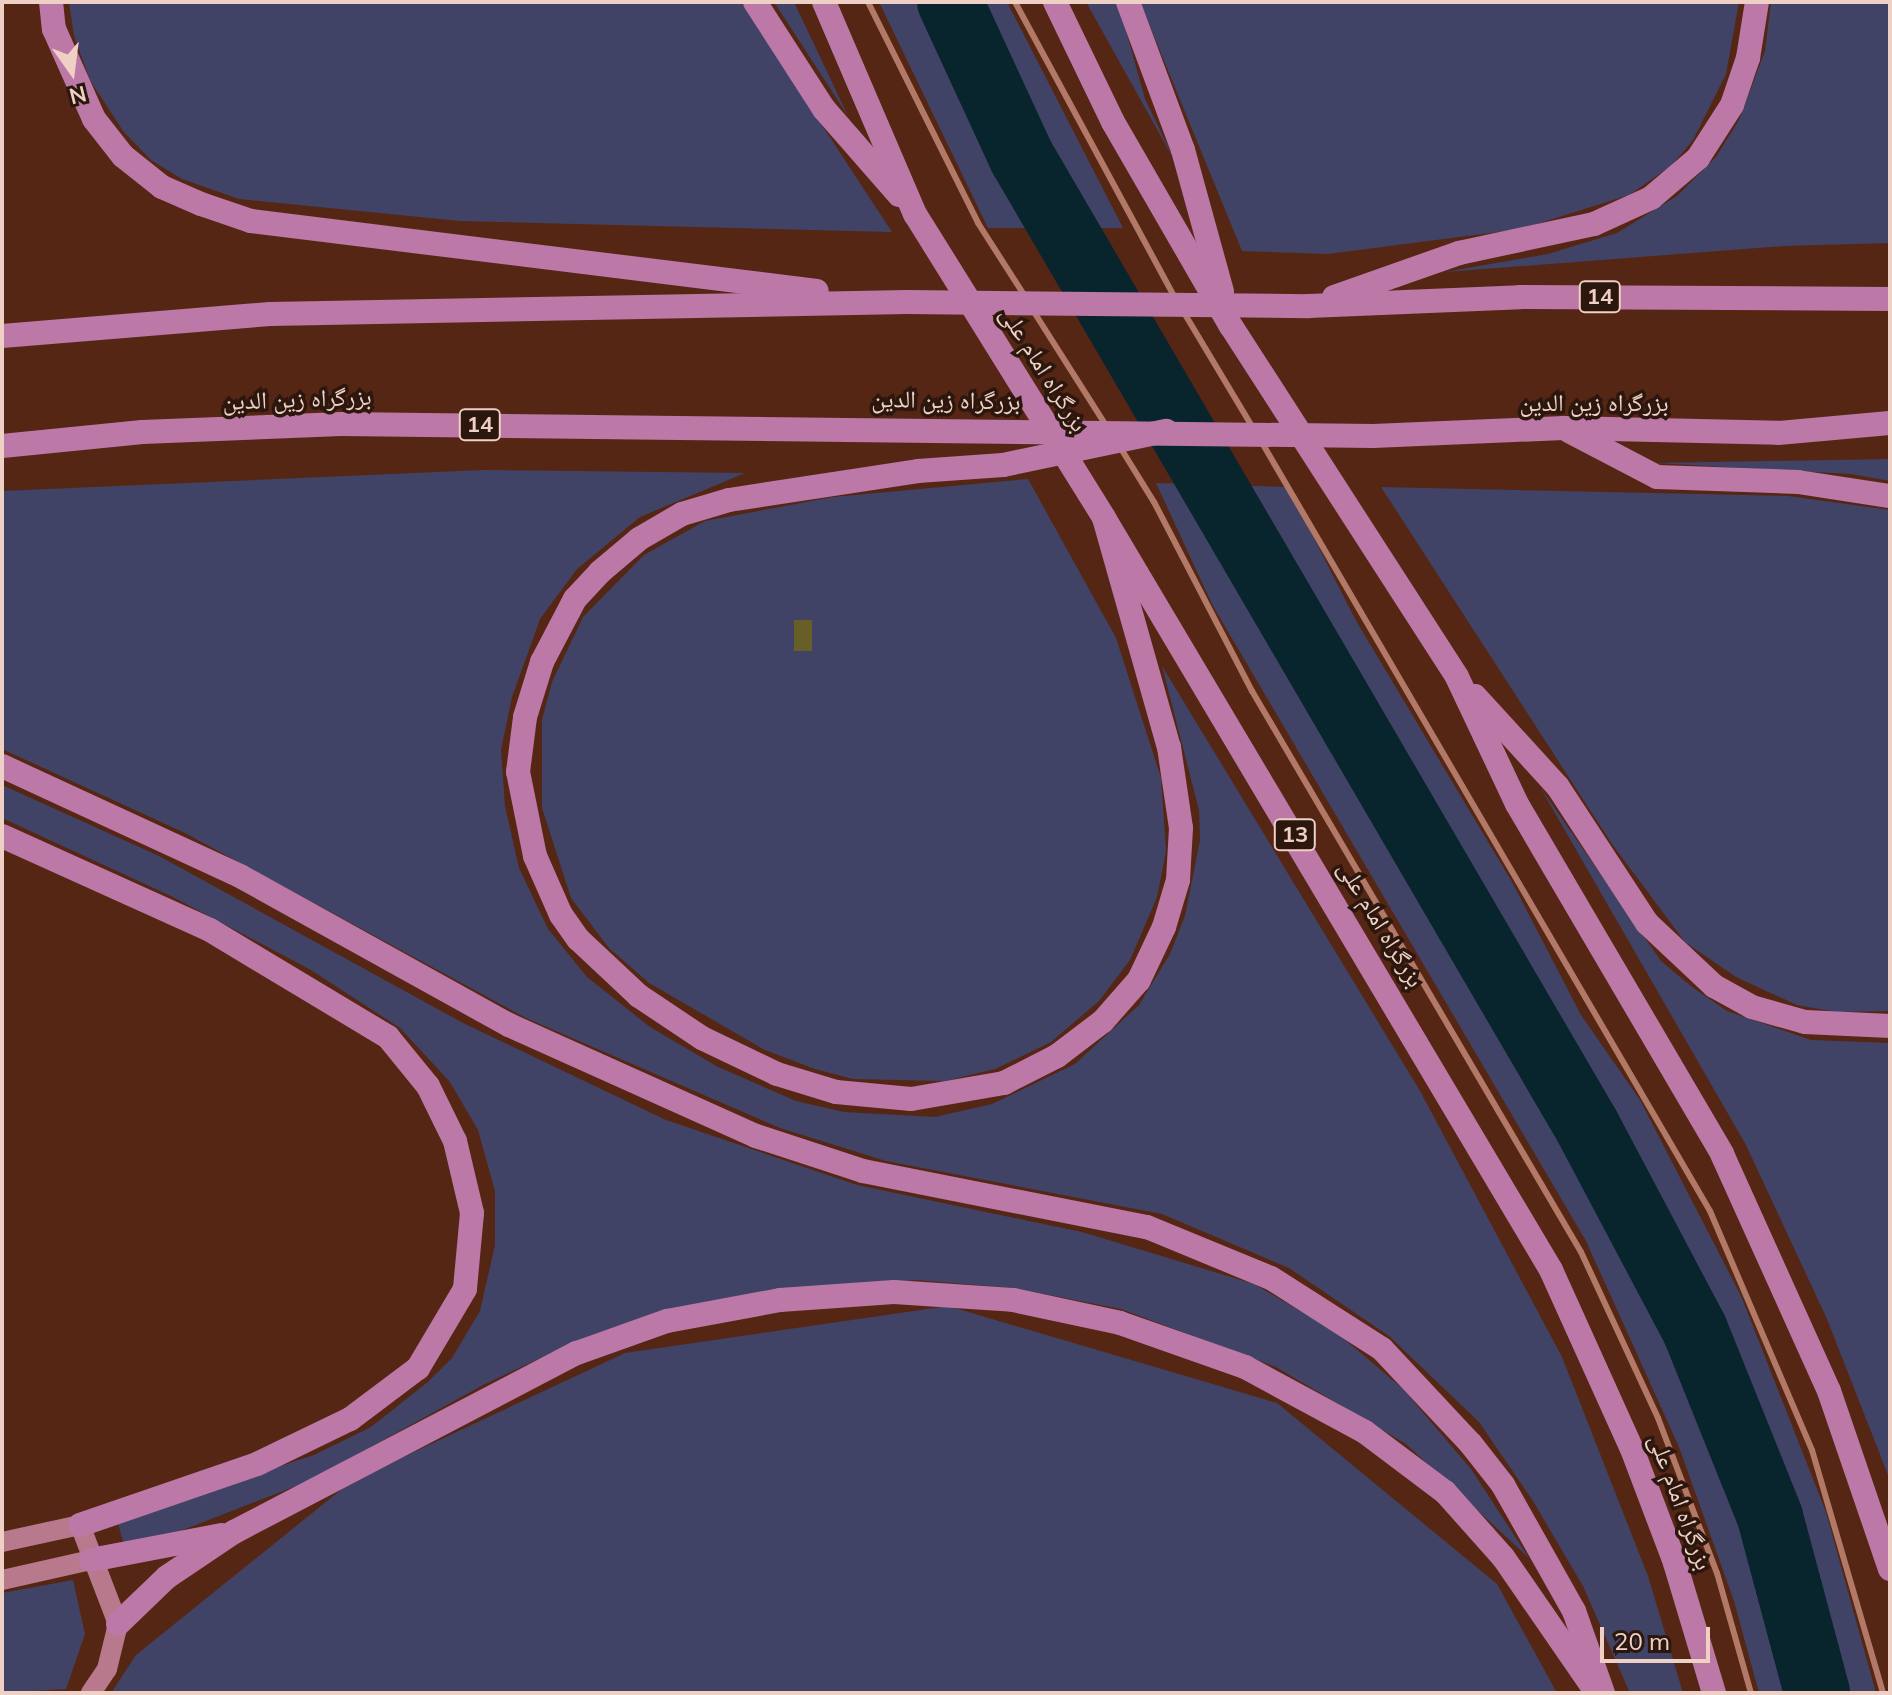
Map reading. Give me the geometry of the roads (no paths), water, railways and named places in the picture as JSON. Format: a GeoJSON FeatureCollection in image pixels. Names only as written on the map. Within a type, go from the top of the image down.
{"type":"FeatureCollection","features":[{"type":"Feature","properties":{"kind":"highway"},"geometry":{"type":"LineString","coordinates":[[51,2],[54,29],[94,119],[123,156],[162,187],[201,204],[251,221],[294,227],[907,302]]}},
{"type":"Feature","properties":{"kind":"highway"},"geometry":{"type":"LineString","coordinates":[[755,2],[824,109],[915,214]]}},
{"type":"Feature","properties":{"kind":"highway","name":"بزرگراه امام علی"},"geometry":{"type":"LineString","coordinates":[[824,2],[915,214],[1104,518],[1551,1270],[1632,1449],[1675,1563],[1714,1693]]}},
{"type":"Feature","properties":{"kind":"highway"},"geometry":{"type":"LineString","coordinates":[[1055,2],[1113,122],[1231,326],[1457,677],[1517,804],[1722,1154],[1829,1391],[1890,1569]]}},
{"type":"Feature","properties":{"kind":"highway"},"geometry":{"type":"LineString","coordinates":[[1128,2],[1183,150],[1231,326]]}},
{"type":"Feature","properties":{"kind":"highway"},"geometry":{"type":"LineString","coordinates":[[1309,306],[1459,253],[1594,224],[1651,198],[1698,158],[1732,105],[1748,58],[1757,2]]}},
{"type":"Feature","properties":{"kind":"highway","name":"14"},"geometry":{"type":"LineString","coordinates":[[2,336],[270,314],[907,302],[1309,306],[1520,297],[1890,299]]}},
{"type":"Feature","properties":{"kind":"highway","name":"بزرگراه زین الدین"},"geometry":{"type":"LineString","coordinates":[[2,446],[142,432],[341,424],[959,428],[1373,436],[1564,428],[1778,433],[1890,423]]}},
{"type":"Feature","properties":{"kind":"highway"},"geometry":{"type":"LineString","coordinates":[[1564,428],[1657,477],[1798,482],[1890,496]]}},
{"type":"Feature","properties":{"kind":"highway"},"geometry":{"type":"LineString","coordinates":[[1104,518],[1178,786],[1178,880],[1139,980],[1103,1021],[1057,1056],[1004,1083],[956,1095],[911,1099],[836,1092],[777,1074],[702,1038],[639,996],[595,959],[561,915],[535,856],[521,804],[520,748],[533,688],[555,632],[600,572],[639,539],[682,514],[770,491],[1003,465],[1166,431]]}},
{"type":"Feature","properties":{"kind":"highway"},"geometry":{"type":"LineString","coordinates":[[1457,677],[1558,787],[1647,923],[1714,986],[1752,1007],[1805,1022],[1890,1026]]}},
{"type":"Feature","properties":{"kind":"highway"},"geometry":{"type":"LineString","coordinates":[[2,766],[240,876],[509,1025],[727,1124],[863,1171],[1147,1227],[1271,1278],[1382,1349],[1471,1444],[1503,1485],[1574,1611],[1603,1693]]}},
{"type":"Feature","properties":{"kind":"highway"},"geometry":{"type":"LineString","coordinates":[[2,836],[210,930],[388,1037],[428,1086],[455,1141],[472,1213],[465,1289],[418,1368],[350,1419],[257,1464],[80,1525]]}},
{"type":"Feature","properties":{"kind":"highway"},"geometry":{"type":"LineString","coordinates":[[118,1624],[167,1577],[234,1532],[514,1381],[667,1321],[780,1300],[894,1292],[1013,1300],[1120,1323],[1245,1367],[1365,1432],[1445,1492],[1503,1557],[1596,1693]]}},
{"type":"Feature","properties":{"kind":"highway"},"geometry":{"type":"LineString","coordinates":[[91,1560],[234,1532]]}},
{"type":"Feature","properties":{"kind":"main road"},"geometry":{"type":"LineString","coordinates":[[2,1542],[80,1525],[91,1560],[111,1593],[118,1624],[107,1669],[91,1693]]}},
{"type":"Feature","properties":{"kind":"main road"},"geometry":{"type":"LineString","coordinates":[[2,1580],[91,1560]]}},
{"type":"Feature","properties":{"kind":"lane"},"geometry":{"type":"LineString","coordinates":[[868,2],[978,223],[1154,502],[1252,691],[1581,1252],[1668,1444],[1717,1573],[1751,1693]]}},
{"type":"Feature","properties":{"kind":"lane"},"geometry":{"type":"LineString","coordinates":[[1015,2],[1134,227],[1685,1163],[1812,1450],[1883,1693]]}},
{"type":"Feature","properties":{"kind":"waterway"},"geometry":{"type":"LineString","coordinates":[[950,2],[1021,156],[1587,1126],[1695,1330],[1770,1517],[1817,1693]]}}]}
